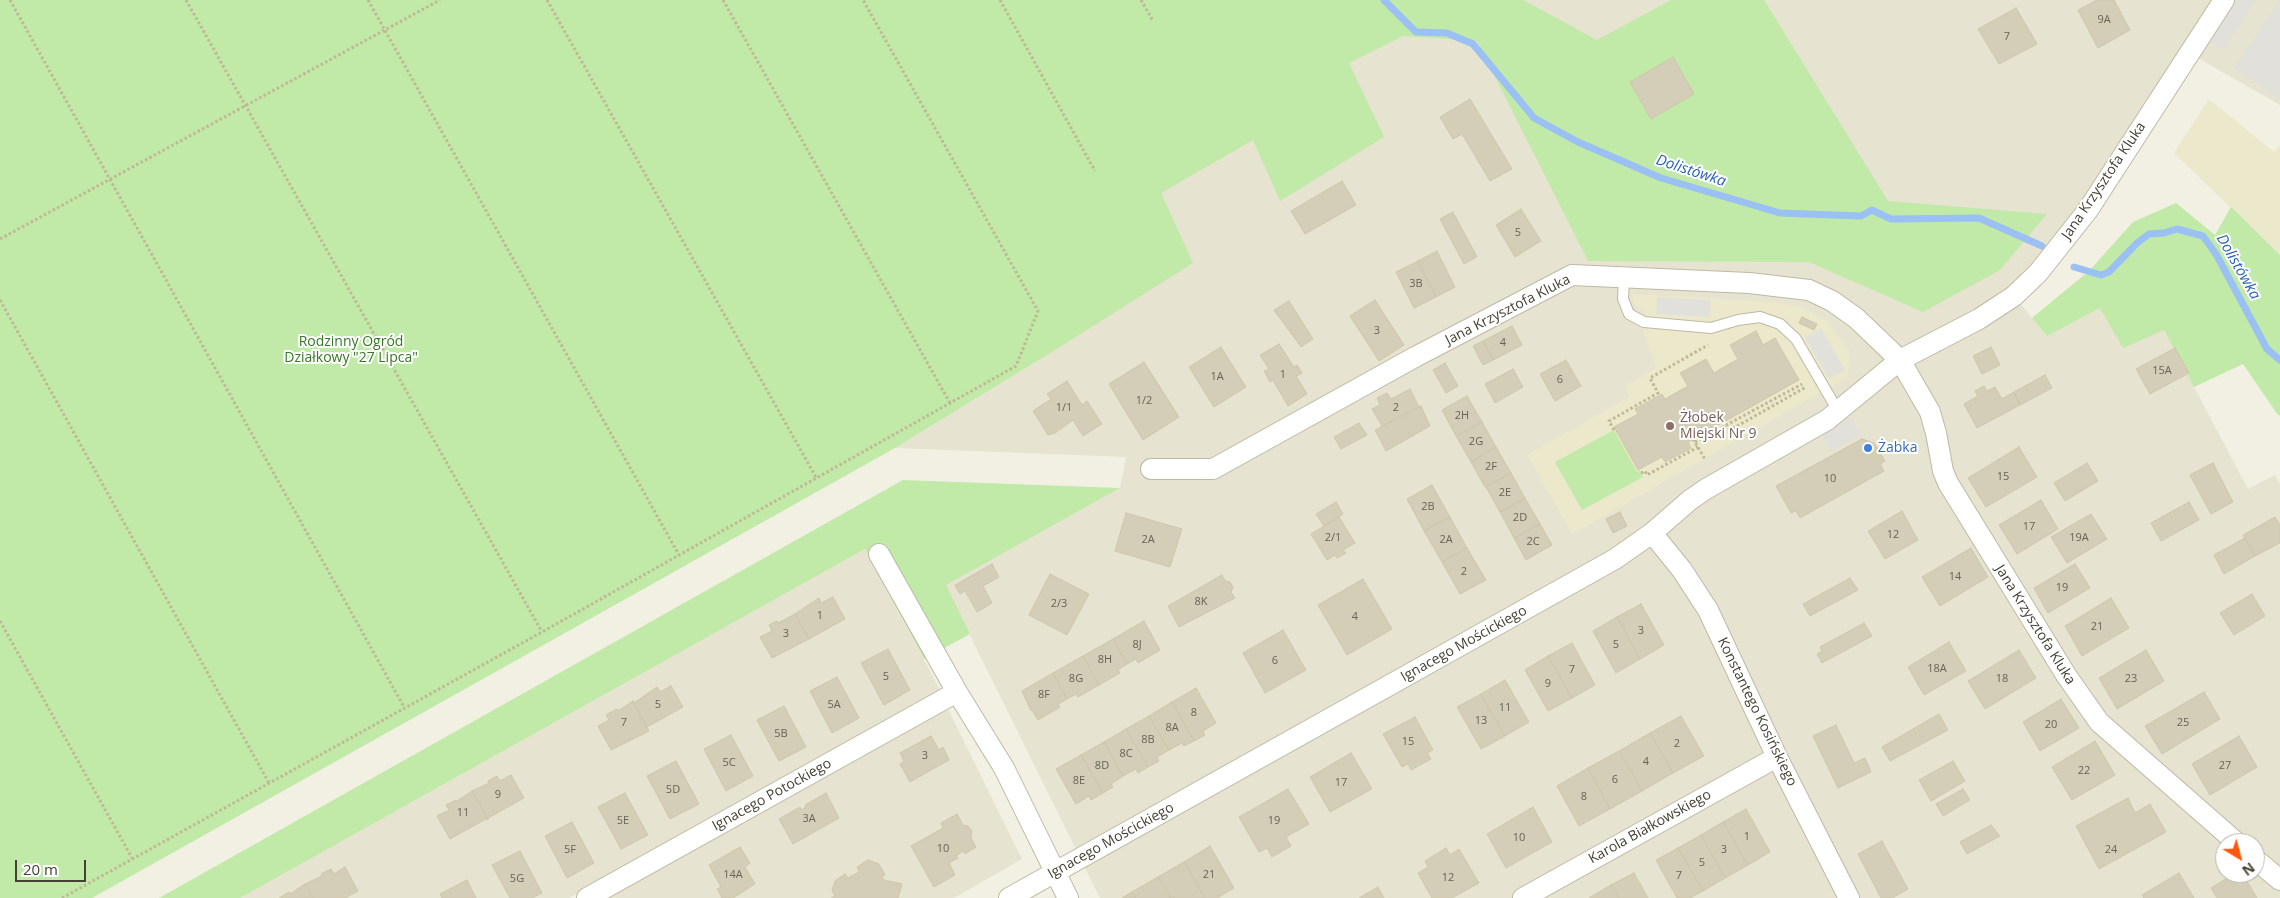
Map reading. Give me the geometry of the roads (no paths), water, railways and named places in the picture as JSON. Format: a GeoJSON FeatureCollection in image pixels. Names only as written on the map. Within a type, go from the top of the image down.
{"type":"FeatureCollection","features":[{"type":"Feature","properties":{"kind":"street","name":"Jana Krzysztofa Kluka"},"geometry":{"type":"LineString","coordinates":[[1900,360],[1980,319],[2014,296],[2038,273],[2088,210],[2224,0]]}},
{"type":"Feature","properties":{"kind":"street","name":"Jana Krzysztofa Kluka"},"geometry":{"type":"LineString","coordinates":[[1151,469],[1213,469],[1415,357],[1572,275],[1749,283],[1809,290],[1832,300],[1856,318],[1900,360],[1930,412],[1943,471],[1948,484],[2066,675],[2098,722],[2226,833]]}},
{"type":"Feature","properties":{"kind":"street","name":"Ignacego Mościckiego"},"geometry":{"type":"LineString","coordinates":[[1009,898],[1615,559],[1652,533],[1698,495],[1827,420],[1900,360]]}},
{"type":"Feature","properties":{"kind":"street","name":"Konstantego Kosińskiego"},"geometry":{"type":"LineString","coordinates":[[1652,533],[1695,587],[1708,610],[1777,757],[1849,898]]}},
{"type":"Feature","properties":{"kind":"street"},"geometry":{"type":"LineString","coordinates":[[879,554],[957,692],[1004,768],[1068,898]]}},
{"type":"Feature","properties":{"kind":"street","name":"Ignacego Potockiego"},"geometry":{"type":"LineString","coordinates":[[587,898],[957,692]]}},
{"type":"Feature","properties":{"kind":"street","name":"Karola Białkowskiego"},"geometry":{"type":"LineString","coordinates":[[1523,898],[1777,757]]}},
{"type":"Feature","properties":{"kind":"street"},"geometry":{"type":"LineString","coordinates":[[2265,867],[2280,880]]}},
{"type":"Feature","properties":{"kind":"lane"},"geometry":{"type":"LineString","coordinates":[[1624,278],[1623,299],[1630,314],[1644,322],[1711,328],[1738,320],[1760,317],[1780,324],[1796,339],[1838,411]]}},
{"type":"Feature","properties":{"kind":"waterway","name":"Dolistówka"},"geometry":{"type":"LineString","coordinates":[[1384,0],[1416,32],[1447,33],[1473,44],[1534,118],[1578,142],[1661,178],[1780,213],[1861,216],[1872,210],[1891,219],[1979,218],[2042,246]]}},
{"type":"Feature","properties":{"kind":"waterway","name":"Dolistówka"},"geometry":{"type":"LineString","coordinates":[[2074,267],[2101,275],[2109,272],[2137,243],[2149,234],[2164,233],[2177,229],[2203,236],[2216,254],[2267,349],[2280,360]]}},
{"type":"Feature","properties":{"kind":"place","name":"Żłobek Miejski Nr 9"},"geometry":{"type":"Point","coordinates":[1670,426]}},
{"type":"Feature","properties":{"kind":"place","name":"Żabka"},"geometry":{"type":"Point","coordinates":[1868,448]}},
{"type":"Feature","properties":{"kind":"park label","name":"Rodzinny Ogród Działkowy \"27 Lipca\""},"geometry":{"type":"Point","coordinates":[351,350]}}]}
